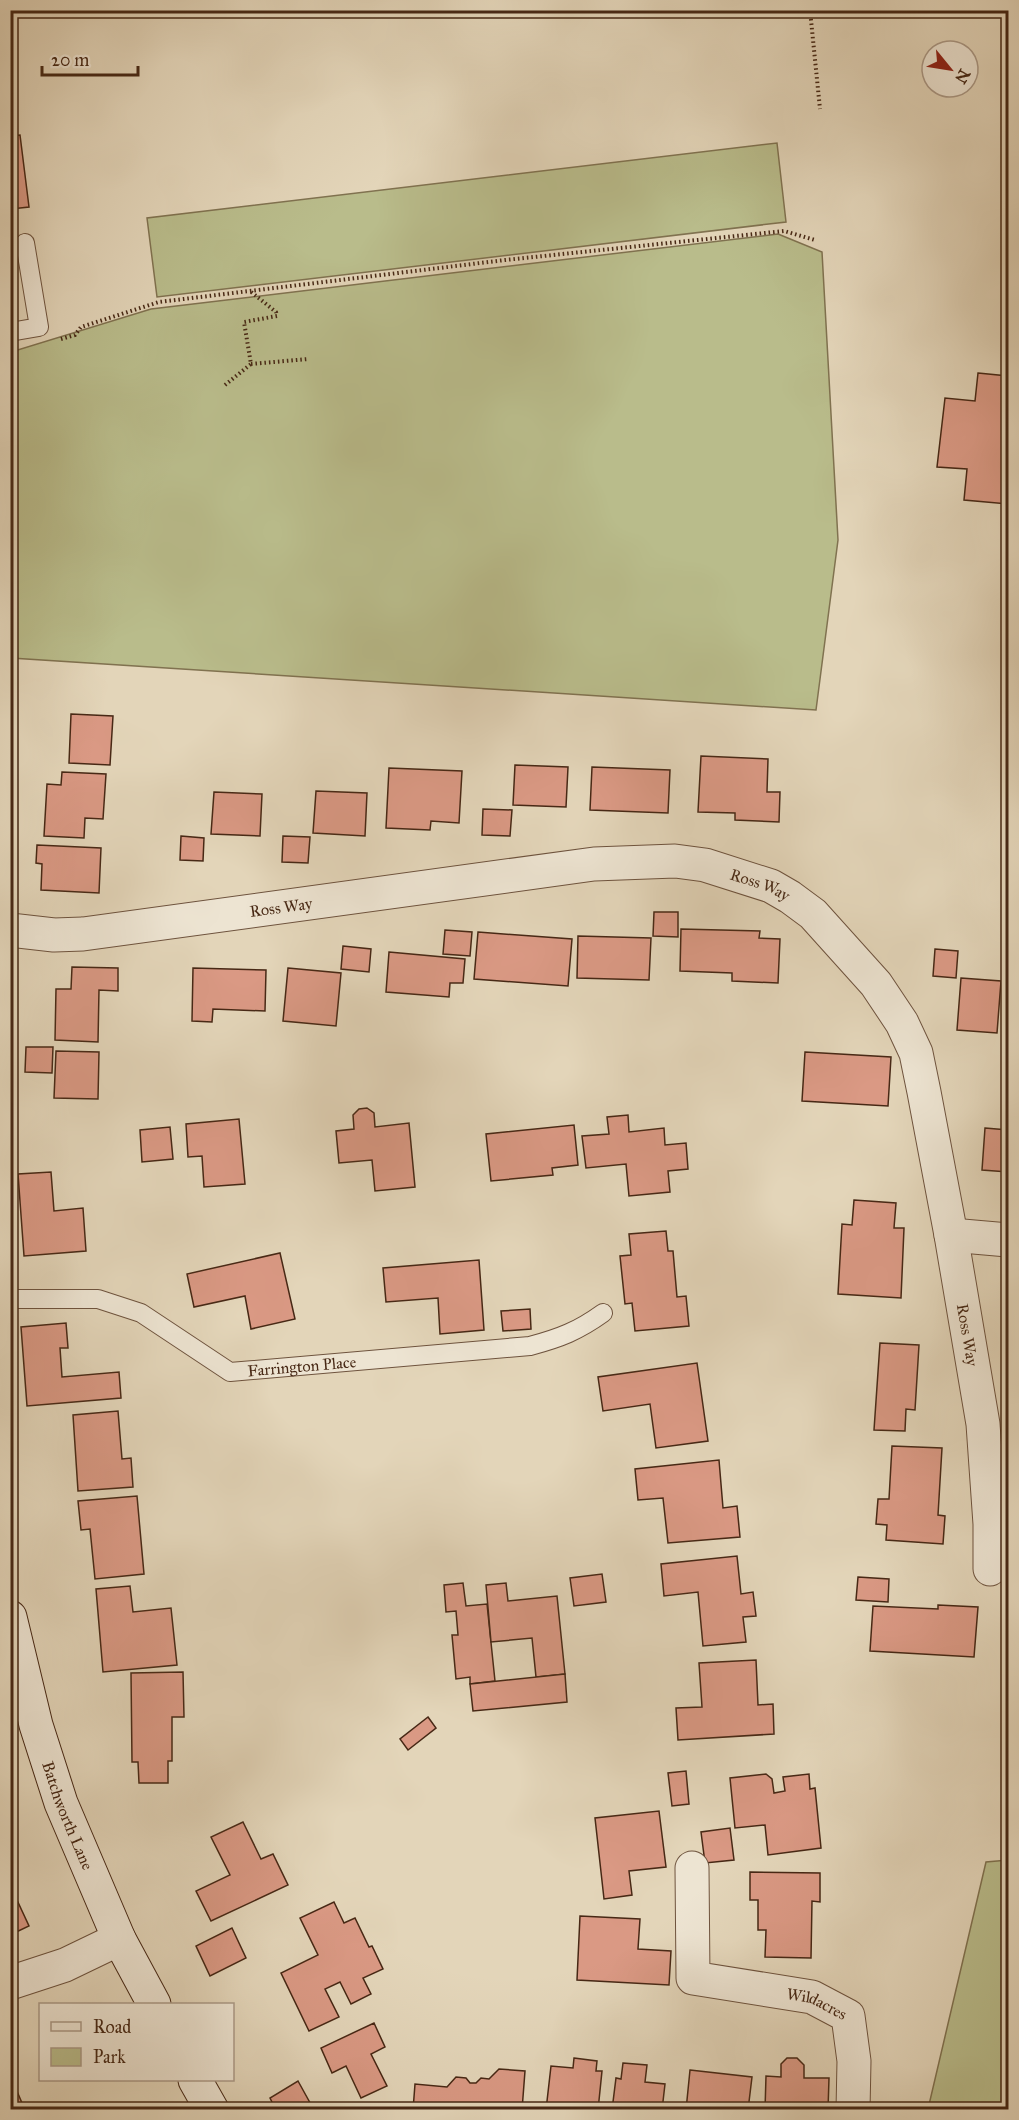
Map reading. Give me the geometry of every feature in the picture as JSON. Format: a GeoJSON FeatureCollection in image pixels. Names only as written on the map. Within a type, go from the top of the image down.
{"type":"FeatureCollection","features":[{"type":"Feature","properties":{"kind":"street","name":"Ross Way"},"geometry":{"type":"LineString","coordinates":[[10,930],[54,935],[116,931],[594,864],[675,861],[705,865],[781,891],[813,914],[876,984],[902,1023],[916,1053],[951,1235],[999,1524],[990,1569]]}},
{"type":"Feature","properties":{"kind":"street"},"geometry":{"type":"LineString","coordinates":[[951,1235],[1008,1240]]}},
{"type":"Feature","properties":{"kind":"street","name":"Batchworth Lane"},"geometry":{"type":"LineString","coordinates":[[10,1617],[36,1725],[61,1803],[119,1940],[153,2003]]}},
{"type":"Feature","properties":{"kind":"street","name":"Wildacres"},"geometry":{"type":"LineString","coordinates":[[692,1868],[693,1978],[812,1997],[848,2016],[854,2061],[853,2109]]}},
{"type":"Feature","properties":{"kind":"street"},"geometry":{"type":"LineString","coordinates":[[10,1983],[65,1965],[119,1940]]}},
{"type":"Feature","properties":{"kind":"street"},"geometry":{"type":"LineString","coordinates":[[196,2081],[212,2109]]}},
{"type":"Feature","properties":{"kind":"lane"},"geometry":{"type":"LineString","coordinates":[[10,332],[39,327],[25,243]]}},
{"type":"Feature","properties":{"kind":"lane","name":"Farrington Place"},"geometry":{"type":"LineString","coordinates":[[10,1299],[98,1299],[141,1313],[230,1372],[530,1346],[559,1339],[581,1329],[603,1313]]}},
{"type":"Feature","properties":{"kind":"path"},"geometry":{"type":"LineString","coordinates":[[810,10],[820,109]]}},
{"type":"Feature","properties":{"kind":"path"},"geometry":{"type":"LineString","coordinates":[[57,340],[75,335],[81,327],[159,302],[506,260],[784,231],[814,240]]}},
{"type":"Feature","properties":{"kind":"path"},"geometry":{"type":"LineString","coordinates":[[250,291],[276,312],[277,316],[244,322],[251,364]]}},
{"type":"Feature","properties":{"kind":"path"},"geometry":{"type":"LineString","coordinates":[[225,385],[251,364],[308,359]]}},
{"type":"Feature","properties":{"kind":"green space"},"geometry":{"type":"Polygon","coordinates":[[[777,143],[786,222],[157,297],[147,218],[777,143]]]}},
{"type":"Feature","properties":{"kind":"green space"},"geometry":{"type":"Polygon","coordinates":[[[778,234],[822,252],[838,540],[816,710],[11,658],[11,352],[151,309],[778,234]]]}},
{"type":"Feature","properties":{"kind":"green space"},"geometry":{"type":"Polygon","coordinates":[[[1008,1860],[1008,2109],[928,2109],[986,1862],[1008,1860]]]}},
{"type":"Feature","properties":{"kind":"building"},"geometry":{"type":"Polygon","coordinates":[[[20,135],[29,207],[11,209],[10,136],[20,135]]]}},
{"type":"Feature","properties":{"kind":"building"},"geometry":{"type":"Polygon","coordinates":[[[978,373],[1008,376],[1008,419],[1003,468],[1008,469],[1008,504],[964,500],[967,469],[937,467],[945,398],[975,401],[978,373]]]}},
{"type":"Feature","properties":{"kind":"building"},"geometry":{"type":"Polygon","coordinates":[[[71,714],[113,716],[110,765],[69,763],[71,714]]]}},
{"type":"Feature","properties":{"kind":"building"},"geometry":{"type":"Polygon","coordinates":[[[701,756],[768,759],[767,792],[780,792],[779,822],[735,820],[735,813],[698,812],[701,756]]]}},
{"type":"Feature","properties":{"kind":"building"},"geometry":{"type":"Polygon","coordinates":[[[515,765],[568,767],[566,807],[513,805],[515,765]]]}},
{"type":"Feature","properties":{"kind":"building"},"geometry":{"type":"Polygon","coordinates":[[[592,767],[670,770],[668,813],[590,810],[592,767]]]}},
{"type":"Feature","properties":{"kind":"building"},"geometry":{"type":"Polygon","coordinates":[[[389,768],[462,771],[459,823],[431,821],[430,830],[386,828],[389,768]]]}},
{"type":"Feature","properties":{"kind":"building"},"geometry":{"type":"Polygon","coordinates":[[[62,772],[106,774],[103,819],[85,818],[84,838],[44,836],[47,784],[61,785],[62,772]]]}},
{"type":"Feature","properties":{"kind":"building"},"geometry":{"type":"Polygon","coordinates":[[[316,791],[367,793],[365,836],[313,833],[316,791]]]}},
{"type":"Feature","properties":{"kind":"building"},"geometry":{"type":"Polygon","coordinates":[[[214,792],[262,794],[260,836],[211,834],[214,792]]]}},
{"type":"Feature","properties":{"kind":"building"},"geometry":{"type":"Polygon","coordinates":[[[483,809],[512,810],[510,836],[482,835],[483,809]]]}},
{"type":"Feature","properties":{"kind":"building"},"geometry":{"type":"Polygon","coordinates":[[[181,836],[204,838],[203,861],[180,860],[181,836]]]}},
{"type":"Feature","properties":{"kind":"building"},"geometry":{"type":"Polygon","coordinates":[[[283,836],[310,837],[308,863],[282,862],[283,836]]]}},
{"type":"Feature","properties":{"kind":"building"},"geometry":{"type":"Polygon","coordinates":[[[37,845],[101,848],[99,893],[41,890],[42,864],[36,863],[37,845]]]}},
{"type":"Feature","properties":{"kind":"building"},"geometry":{"type":"Polygon","coordinates":[[[654,912],[678,912],[678,937],[653,936],[654,912]]]}},
{"type":"Feature","properties":{"kind":"building"},"geometry":{"type":"Polygon","coordinates":[[[681,929],[760,931],[759,938],[780,939],[778,983],[732,981],[732,973],[680,971],[681,929]]]}},
{"type":"Feature","properties":{"kind":"building"},"geometry":{"type":"Polygon","coordinates":[[[445,930],[472,932],[470,956],[443,954],[445,930]]]}},
{"type":"Feature","properties":{"kind":"building"},"geometry":{"type":"Polygon","coordinates":[[[478,932],[572,939],[568,986],[474,979],[478,932]]]}},
{"type":"Feature","properties":{"kind":"building"},"geometry":{"type":"Polygon","coordinates":[[[578,936],[651,938],[649,980],[577,978],[578,936]]]}},
{"type":"Feature","properties":{"kind":"building"},"geometry":{"type":"Polygon","coordinates":[[[343,946],[371,949],[369,972],[341,969],[343,946]]]}},
{"type":"Feature","properties":{"kind":"building"},"geometry":{"type":"Polygon","coordinates":[[[935,949],[958,951],[956,978],[933,976],[935,949]]]}},
{"type":"Feature","properties":{"kind":"building"},"geometry":{"type":"Polygon","coordinates":[[[389,952],[465,959],[463,983],[450,983],[449,997],[386,992],[389,952]]]}},
{"type":"Feature","properties":{"kind":"building"},"geometry":{"type":"Polygon","coordinates":[[[72,967],[118,968],[118,991],[99,990],[98,1042],[55,1040],[56,989],[71,989],[72,967]]]}},
{"type":"Feature","properties":{"kind":"building"},"geometry":{"type":"Polygon","coordinates":[[[193,968],[266,970],[265,1011],[213,1009],[212,1022],[192,1021],[193,968]]]}},
{"type":"Feature","properties":{"kind":"building"},"geometry":{"type":"Polygon","coordinates":[[[288,968],[341,973],[336,1026],[283,1021],[288,968]]]}},
{"type":"Feature","properties":{"kind":"building"},"geometry":{"type":"Polygon","coordinates":[[[961,978],[1001,981],[997,1033],[957,1030],[961,978]]]}},
{"type":"Feature","properties":{"kind":"building"},"geometry":{"type":"Polygon","coordinates":[[[26,1047],[53,1047],[52,1073],[25,1072],[26,1047]]]}},
{"type":"Feature","properties":{"kind":"building"},"geometry":{"type":"Polygon","coordinates":[[[56,1051],[99,1052],[98,1099],[54,1098],[56,1051]]]}},
{"type":"Feature","properties":{"kind":"building"},"geometry":{"type":"Polygon","coordinates":[[[805,1052],[891,1057],[888,1106],[802,1101],[805,1052]]]}},
{"type":"Feature","properties":{"kind":"building"},"geometry":{"type":"Polygon","coordinates":[[[367,1108],[374,1113],[375,1127],[409,1123],[415,1187],[375,1191],[372,1160],[339,1163],[336,1131],[354,1129],[353,1115],[359,1109],[367,1108]]]}},
{"type":"Feature","properties":{"kind":"building"},"geometry":{"type":"Polygon","coordinates":[[[628,1115],[629,1132],[664,1128],[665,1145],[686,1143],[688,1169],[668,1171],[670,1192],[629,1196],[626,1164],[586,1168],[582,1136],[609,1134],[607,1117],[628,1115]]]}},
{"type":"Feature","properties":{"kind":"building"},"geometry":{"type":"Polygon","coordinates":[[[239,1119],[245,1184],[204,1187],[202,1156],[188,1157],[186,1124],[239,1119]]]}},
{"type":"Feature","properties":{"kind":"building"},"geometry":{"type":"Polygon","coordinates":[[[574,1125],[578,1165],[552,1168],[553,1175],[491,1181],[486,1134],[574,1125]]]}},
{"type":"Feature","properties":{"kind":"building"},"geometry":{"type":"Polygon","coordinates":[[[170,1127],[173,1159],[142,1162],[140,1130],[170,1127]]]}},
{"type":"Feature","properties":{"kind":"building"},"geometry":{"type":"Polygon","coordinates":[[[985,1128],[1008,1130],[1008,1172],[982,1170],[985,1128]]]}},
{"type":"Feature","properties":{"kind":"building"},"geometry":{"type":"Polygon","coordinates":[[[51,1172],[54,1211],[83,1208],[86,1251],[24,1256],[18,1174],[51,1172]]]}},
{"type":"Feature","properties":{"kind":"building"},"geometry":{"type":"Polygon","coordinates":[[[854,1200],[896,1203],[894,1228],[904,1228],[901,1298],[838,1294],[842,1224],[852,1225],[854,1200]]]}},
{"type":"Feature","properties":{"kind":"building"},"geometry":{"type":"Polygon","coordinates":[[[666,1231],[668,1251],[673,1251],[677,1297],[686,1296],[689,1326],[635,1331],[632,1303],[625,1304],[620,1256],[631,1255],[629,1234],[666,1231]]]}},
{"type":"Feature","properties":{"kind":"building"},"geometry":{"type":"Polygon","coordinates":[[[280,1253],[295,1319],[251,1329],[245,1296],[194,1307],[187,1274],[280,1253]]]}},
{"type":"Feature","properties":{"kind":"building"},"geometry":{"type":"Polygon","coordinates":[[[479,1260],[484,1330],[440,1334],[438,1298],[386,1302],[383,1268],[479,1260]]]}},
{"type":"Feature","properties":{"kind":"building"},"geometry":{"type":"Polygon","coordinates":[[[530,1309],[531,1329],[503,1331],[501,1311],[530,1309]]]}},
{"type":"Feature","properties":{"kind":"building"},"geometry":{"type":"Polygon","coordinates":[[[66,1323],[68,1348],[60,1348],[62,1377],[119,1372],[121,1398],[27,1406],[21,1327],[66,1323]]]}},
{"type":"Feature","properties":{"kind":"building"},"geometry":{"type":"Polygon","coordinates":[[[880,1343],[919,1345],[915,1410],[906,1409],[905,1431],[874,1430],[880,1343]]]}},
{"type":"Feature","properties":{"kind":"building"},"geometry":{"type":"Polygon","coordinates":[[[697,1363],[708,1441],[656,1448],[650,1404],[603,1411],[598,1377],[697,1363]]]}},
{"type":"Feature","properties":{"kind":"building"},"geometry":{"type":"Polygon","coordinates":[[[118,1411],[122,1459],[131,1458],[133,1487],[78,1491],[73,1415],[118,1411]]]}},
{"type":"Feature","properties":{"kind":"building"},"geometry":{"type":"Polygon","coordinates":[[[892,1446],[942,1448],[938,1515],[945,1516],[943,1544],[886,1540],[887,1525],[876,1524],[878,1499],[889,1499],[892,1446]]]}},
{"type":"Feature","properties":{"kind":"building"},"geometry":{"type":"Polygon","coordinates":[[[719,1460],[723,1508],[737,1506],[740,1537],[668,1543],[663,1498],[638,1500],[635,1469],[719,1460]]]}},
{"type":"Feature","properties":{"kind":"building"},"geometry":{"type":"Polygon","coordinates":[[[137,1496],[144,1574],[95,1579],[90,1529],[81,1530],[78,1501],[137,1496]]]}},
{"type":"Feature","properties":{"kind":"building"},"geometry":{"type":"Polygon","coordinates":[[[737,1556],[741,1594],[753,1592],[756,1616],[743,1617],[746,1642],[703,1646],[698,1592],[664,1596],[661,1564],[737,1556]]]}},
{"type":"Feature","properties":{"kind":"building"},"geometry":{"type":"Polygon","coordinates":[[[602,1574],[606,1602],[574,1606],[570,1578],[602,1574]]]}},
{"type":"Feature","properties":{"kind":"building"},"geometry":{"type":"Polygon","coordinates":[[[858,1577],[889,1579],[888,1602],[856,1600],[858,1577]]]}},
{"type":"Feature","properties":{"kind":"building"},"geometry":{"type":"Polygon","coordinates":[[[463,1583],[466,1606],[487,1604],[495,1681],[470,1684],[470,1677],[456,1679],[452,1635],[458,1635],[456,1611],[446,1612],[444,1585],[463,1583]]]}},
{"type":"Feature","properties":{"kind":"building"},"geometry":{"type":"Polygon","coordinates":[[[506,1583],[508,1601],[557,1596],[565,1674],[536,1677],[532,1638],[491,1642],[486,1585],[506,1583]]]}},
{"type":"Feature","properties":{"kind":"building"},"geometry":{"type":"Polygon","coordinates":[[[130,1586],[133,1612],[171,1608],[177,1665],[103,1672],[96,1589],[130,1586]]]}},
{"type":"Feature","properties":{"kind":"building"},"geometry":{"type":"Polygon","coordinates":[[[938,1605],[978,1607],[974,1657],[870,1651],[873,1606],[938,1609],[938,1605]]]}},
{"type":"Feature","properties":{"kind":"building"},"geometry":{"type":"Polygon","coordinates":[[[756,1660],[758,1705],[773,1704],[774,1734],[678,1740],[676,1708],[702,1707],[699,1663],[756,1660]]]}},
{"type":"Feature","properties":{"kind":"building"},"geometry":{"type":"Polygon","coordinates":[[[183,1672],[184,1717],[172,1717],[172,1761],[168,1761],[168,1783],[139,1783],[138,1762],[132,1762],[131,1673],[183,1672]]]}},
{"type":"Feature","properties":{"kind":"building"},"geometry":{"type":"Polygon","coordinates":[[[565,1674],[567,1702],[473,1711],[470,1684],[565,1674]]]}},
{"type":"Feature","properties":{"kind":"building"},"geometry":{"type":"Polygon","coordinates":[[[428,1717],[436,1728],[408,1750],[400,1739],[428,1717]]]}},
{"type":"Feature","properties":{"kind":"building"},"geometry":{"type":"Polygon","coordinates":[[[686,1771],[689,1804],[672,1806],[668,1773],[686,1771]]]}},
{"type":"Feature","properties":{"kind":"building"},"geometry":{"type":"Polygon","coordinates":[[[766,1774],[772,1779],[774,1793],[785,1791],[783,1777],[809,1774],[810,1789],[815,1788],[821,1848],[768,1855],[765,1825],[735,1828],[730,1778],[766,1774]]]}},
{"type":"Feature","properties":{"kind":"building"},"geometry":{"type":"Polygon","coordinates":[[[659,1811],[666,1867],[629,1871],[632,1895],[604,1899],[595,1818],[659,1811]]]}},
{"type":"Feature","properties":{"kind":"building"},"geometry":{"type":"Polygon","coordinates":[[[243,1822],[261,1859],[273,1854],[288,1885],[211,1921],[196,1891],[230,1875],[211,1837],[243,1822]]]}},
{"type":"Feature","properties":{"kind":"building"},"geometry":{"type":"Polygon","coordinates":[[[730,1828],[734,1860],[705,1863],[701,1832],[730,1828]]]}},
{"type":"Feature","properties":{"kind":"building"},"geometry":{"type":"Polygon","coordinates":[[[750,1872],[820,1873],[820,1902],[812,1901],[811,1958],[765,1957],[766,1930],[758,1930],[758,1900],[750,1900],[750,1872]]]}},
{"type":"Feature","properties":{"kind":"building"},"geometry":{"type":"Polygon","coordinates":[[[10,1885],[29,1926],[10,1935],[10,1885]]]}},
{"type":"Feature","properties":{"kind":"building"},"geometry":{"type":"Polygon","coordinates":[[[334,1902],[344,1923],[355,1918],[383,1969],[363,1978],[371,1994],[351,2004],[340,1982],[325,1989],[339,2017],[309,2031],[281,1973],[318,1955],[300,1918],[334,1902]]]}},
{"type":"Feature","properties":{"kind":"building"},"geometry":{"type":"Polygon","coordinates":[[[580,1916],[640,1919],[638,1949],[671,1951],[669,1985],[577,1980],[580,1916]]]}},
{"type":"Feature","properties":{"kind":"building"},"geometry":{"type":"Polygon","coordinates":[[[232,1928],[246,1958],[210,1976],[196,1946],[232,1928]]]}},
{"type":"Feature","properties":{"kind":"building"},"geometry":{"type":"Polygon","coordinates":[[[374,2023],[385,2047],[371,2054],[387,2086],[361,2098],[346,2066],[332,2073],[321,2048],[374,2023]]]}},
{"type":"Feature","properties":{"kind":"building"},"geometry":{"type":"Polygon","coordinates":[[[574,2058],[597,2061],[596,2071],[602,2071],[598,2110],[546,2110],[551,2066],[573,2068],[574,2058]]]}},
{"type":"Feature","properties":{"kind":"building"},"geometry":{"type":"Polygon","coordinates":[[[787,2058],[797,2058],[804,2065],[804,2078],[829,2078],[828,2110],[765,2110],[766,2076],[781,2077],[781,2064],[787,2058]]]}},
{"type":"Feature","properties":{"kind":"building"},"geometry":{"type":"Polygon","coordinates":[[[623,2063],[647,2065],[645,2082],[665,2084],[662,2110],[612,2110],[616,2078],[621,2079],[623,2063]]]}},
{"type":"Feature","properties":{"kind":"building"},"geometry":{"type":"Polygon","coordinates":[[[499,2069],[525,2071],[522,2110],[413,2110],[415,2084],[447,2087],[456,2077],[466,2078],[470,2083],[476,2083],[481,2078],[489,2079],[499,2069]]]}},
{"type":"Feature","properties":{"kind":"building"},"geometry":{"type":"Polygon","coordinates":[[[690,2070],[752,2077],[748,2110],[686,2110],[690,2070]]]}},
{"type":"Feature","properties":{"kind":"building"},"geometry":{"type":"Polygon","coordinates":[[[10,2079],[13,2082],[25,2110],[10,2110],[10,2079]]]}},
{"type":"Feature","properties":{"kind":"building"},"geometry":{"type":"Polygon","coordinates":[[[298,2081],[314,2110],[276,2110],[270,2098],[298,2081]]]}}]}
